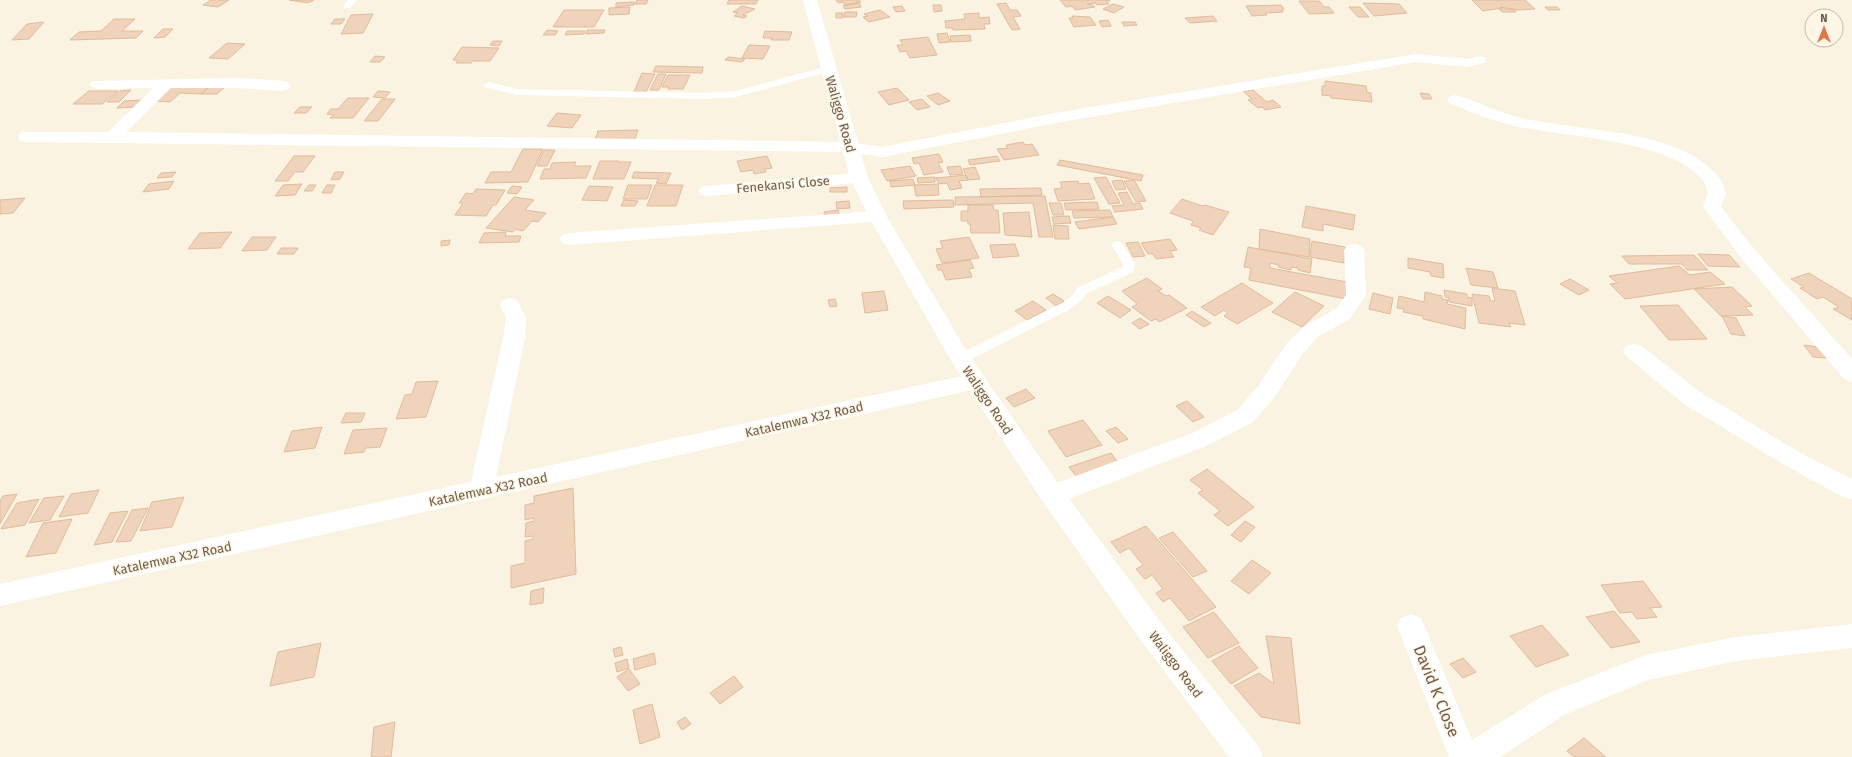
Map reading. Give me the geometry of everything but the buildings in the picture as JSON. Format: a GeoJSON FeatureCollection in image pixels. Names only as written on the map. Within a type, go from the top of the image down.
{"type":"FeatureCollection","features":[{"type":"Feature","properties":{"kind":"street","name":"Waliggo Road"},"geometry":{"type":"LineString","coordinates":[[810,0],[850,148],[860,178],[878,216],[961,359],[1052,495],[1155,637],[1248,757]]}},
{"type":"Feature","properties":{"kind":"street"},"geometry":{"type":"LineString","coordinates":[[26,137],[850,148],[882,152],[1061,117],[1416,58],[1467,63],[1479,60]]}},
{"type":"Feature","properties":{"kind":"street"},"geometry":{"type":"LineString","coordinates":[[112,137],[167,83]]}},
{"type":"Feature","properties":{"kind":"street"},"geometry":{"type":"LineString","coordinates":[[97,84],[239,83],[283,86]]}},
{"type":"Feature","properties":{"kind":"street"},"geometry":{"type":"LineString","coordinates":[[1455,100],[1482,111],[1517,122],[1643,143],[1671,152],[1693,163],[1711,178],[1717,194],[1712,206],[1730,233],[1826,342],[1852,374]]}},
{"type":"Feature","properties":{"kind":"street","name":"Fenekansi Close"},"geometry":{"type":"LineString","coordinates":[[707,191],[860,178]]}},
{"type":"Feature","properties":{"kind":"street"},"geometry":{"type":"LineString","coordinates":[[569,239],[878,216]]}},
{"type":"Feature","properties":{"kind":"street"},"geometry":{"type":"LineString","coordinates":[[1052,495],[1204,438],[1245,416],[1266,392],[1281,367],[1295,348],[1312,331],[1343,314],[1356,295],[1354,250]]}},
{"type":"Feature","properties":{"kind":"street"},"geometry":{"type":"LineString","coordinates":[[482,491],[514,338],[516,318],[510,305]]}},
{"type":"Feature","properties":{"kind":"street"},"geometry":{"type":"LineString","coordinates":[[1634,351],[1692,398],[1796,461],[1852,490]]}},
{"type":"Feature","properties":{"kind":"street","name":"Katalemwa X32 Road"},"geometry":{"type":"LineString","coordinates":[[0,596],[976,381]]}},
{"type":"Feature","properties":{"kind":"street","name":"David K Close"},"geometry":{"type":"LineString","coordinates":[[1411,626],[1464,757]]}},
{"type":"Feature","properties":{"kind":"street"},"geometry":{"type":"LineString","coordinates":[[1473,757],[1554,705],[1646,668],[1736,649],[1852,636]]}},
{"type":"Feature","properties":{"kind":"lane"},"geometry":{"type":"LineString","coordinates":[[488,85],[517,92],[705,96],[736,94],[828,69]]}},
{"type":"Feature","properties":{"kind":"lane"},"geometry":{"type":"LineString","coordinates":[[961,359],[1066,306],[1077,298],[1081,291],[1128,269],[1129,264],[1117,244]]}}]}
